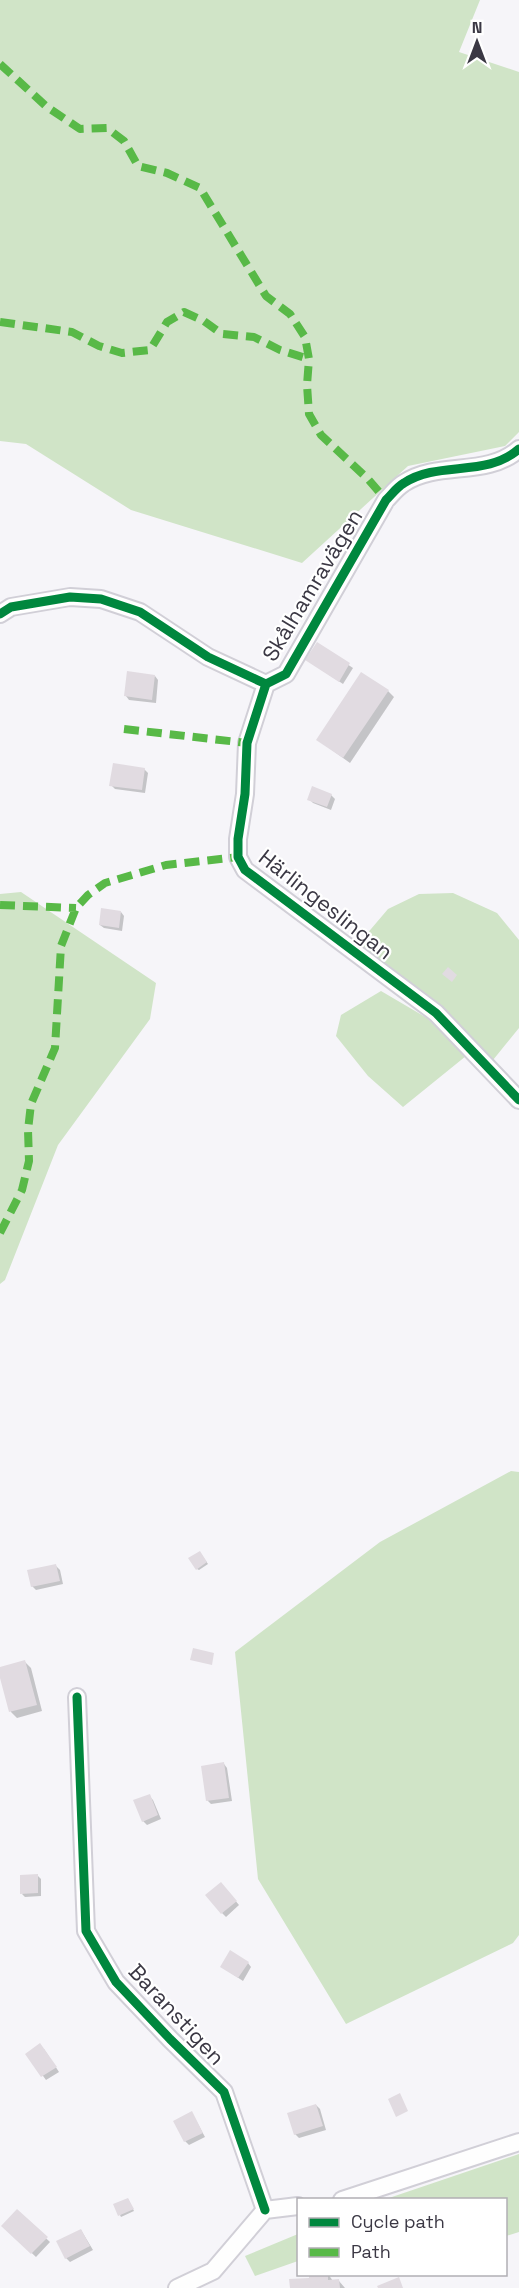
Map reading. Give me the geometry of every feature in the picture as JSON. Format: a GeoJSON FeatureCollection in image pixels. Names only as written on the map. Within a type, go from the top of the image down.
{"type":"FeatureCollection","features":[{"type":"Feature","properties":{"kind":"street","name":"Skålhamravägen"},"geometry":{"type":"LineString","coordinates":[[0,614],[11,607],[70,597],[101,599],[140,612],[208,657],[266,684],[286,674],[386,500],[404,483],[436,471],[487,467],[509,458],[519,449]]}},
{"type":"Feature","properties":{"kind":"street","name":"Härlingeslingan"},"geometry":{"type":"LineString","coordinates":[[266,684],[247,743],[245,795],[238,838],[238,857],[245,870],[436,1013],[519,1100]]}},
{"type":"Feature","properties":{"kind":"street","name":"Baranstigen"},"geometry":{"type":"LineString","coordinates":[[77,1697],[86,1931],[116,1982],[224,2092],[265,2210]]}},
{"type":"Feature","properties":{"kind":"street"},"geometry":{"type":"LineString","coordinates":[[345,2198],[519,2142]]}},
{"type":"Feature","properties":{"kind":"street"},"geometry":{"type":"LineString","coordinates":[[177,2288],[213,2271],[265,2210],[297,2206]]}},
{"type":"Feature","properties":{"kind":"green space"},"geometry":{"type":"Polygon","coordinates":[[[0,0],[480,0],[459,52],[519,72],[519,432],[505,446],[408,466],[302,563],[131,510],[26,444],[0,441],[0,0]]]}},
{"type":"Feature","properties":{"kind":"green space"},"geometry":{"type":"Polygon","coordinates":[[[21,892],[156,983],[150,1019],[58,1145],[5,1280],[0,1284],[0,894],[21,892]]]}},
{"type":"Feature","properties":{"kind":"green space"},"geometry":{"type":"Polygon","coordinates":[[[453,893],[497,913],[519,940],[519,1028],[493,1060],[439,1009],[354,949],[388,909],[419,894],[453,893]]]}},
{"type":"Feature","properties":{"kind":"green space"},"geometry":{"type":"Polygon","coordinates":[[[381,991],[427,1018],[466,1056],[403,1107],[368,1076],[336,1036],[341,1015],[381,991]]]}},
{"type":"Feature","properties":{"kind":"green space"},"geometry":{"type":"Polygon","coordinates":[[[511,1471],[519,1472],[519,1935],[513,1943],[346,2024],[258,1879],[235,1652],[380,1542],[511,1471]]]}},
{"type":"Feature","properties":{"kind":"green space"},"geometry":{"type":"Polygon","coordinates":[[[519,2154],[519,2232],[507,2236],[507,2198],[389,2198],[519,2154]]]}},
{"type":"Feature","properties":{"kind":"green space"},"geometry":{"type":"Polygon","coordinates":[[[297,2234],[297,2261],[255,2276],[245,2256],[297,2234]]]}},
{"type":"Feature","properties":{"kind":"building"},"geometry":{"type":"Polygon","coordinates":[[[317,642],[350,663],[339,682],[305,660],[317,642]]]}},
{"type":"Feature","properties":{"kind":"building"},"geometry":{"type":"Polygon","coordinates":[[[127,671],[155,675],[152,700],[124,696],[127,671]]]}},
{"type":"Feature","properties":{"kind":"building"},"geometry":{"type":"Polygon","coordinates":[[[361,672],[389,690],[343,758],[316,740],[361,672]]]}},
{"type":"Feature","properties":{"kind":"building"},"geometry":{"type":"Polygon","coordinates":[[[113,763],[145,768],[142,790],[109,786],[113,763]]]}},
{"type":"Feature","properties":{"kind":"building"},"geometry":{"type":"Polygon","coordinates":[[[312,786],[332,794],[327,807],[307,800],[312,786]]]}},
{"type":"Feature","properties":{"kind":"building"},"geometry":{"type":"Polygon","coordinates":[[[101,908],[121,911],[119,928],[99,925],[101,908]]]}},
{"type":"Feature","properties":{"kind":"building"},"geometry":{"type":"Polygon","coordinates":[[[448,967],[457,975],[452,982],[442,974],[448,967]]]}},
{"type":"Feature","properties":{"kind":"building"},"geometry":{"type":"Polygon","coordinates":[[[200,1551],[207,1562],[196,1570],[188,1558],[200,1551]]]}},
{"type":"Feature","properties":{"kind":"building"},"geometry":{"type":"Polygon","coordinates":[[[56,1564],[60,1581],[31,1587],[27,1570],[56,1564]]]}},
{"type":"Feature","properties":{"kind":"building"},"geometry":{"type":"Polygon","coordinates":[[[193,1648],[214,1653],[212,1665],[190,1660],[193,1648]]]}},
{"type":"Feature","properties":{"kind":"building"},"geometry":{"type":"Polygon","coordinates":[[[25,1660],[37,1705],[9,1712],[0,1678],[0,1667],[25,1660]]]}},
{"type":"Feature","properties":{"kind":"building"},"geometry":{"type":"Polygon","coordinates":[[[224,1762],[229,1798],[206,1801],[201,1766],[224,1762]]]}},
{"type":"Feature","properties":{"kind":"building"},"geometry":{"type":"Polygon","coordinates":[[[150,1794],[158,1815],[142,1822],[133,1800],[150,1794]]]}},
{"type":"Feature","properties":{"kind":"building"},"geometry":{"type":"Polygon","coordinates":[[[38,1874],[38,1893],[20,1894],[20,1875],[38,1874]]]}},
{"type":"Feature","properties":{"kind":"building"},"geometry":{"type":"Polygon","coordinates":[[[221,1882],[237,1901],[221,1914],[205,1895],[221,1882]]]}},
{"type":"Feature","properties":{"kind":"building"},"geometry":{"type":"Polygon","coordinates":[[[230,1950],[249,1962],[238,1978],[220,1967],[230,1950]]]}},
{"type":"Feature","properties":{"kind":"building"},"geometry":{"type":"Polygon","coordinates":[[[40,2043],[57,2067],[41,2077],[25,2054],[40,2043]]]}},
{"type":"Feature","properties":{"kind":"building"},"geometry":{"type":"Polygon","coordinates":[[[400,2093],[408,2111],[396,2117],[388,2099],[400,2093]]]}},
{"type":"Feature","properties":{"kind":"building"},"geometry":{"type":"Polygon","coordinates":[[[316,2104],[323,2126],[294,2135],[287,2113],[316,2104]]]}},
{"type":"Feature","properties":{"kind":"building"},"geometry":{"type":"Polygon","coordinates":[[[192,2111],[203,2133],[184,2142],[173,2121],[192,2111]]]}},
{"type":"Feature","properties":{"kind":"building"},"geometry":{"type":"Polygon","coordinates":[[[128,2198],[134,2209],[118,2216],[113,2204],[128,2198]]]}},
{"type":"Feature","properties":{"kind":"building"},"geometry":{"type":"Polygon","coordinates":[[[17,2209],[48,2237],[31,2254],[1,2226],[17,2209]]]}},
{"type":"Feature","properties":{"kind":"building"},"geometry":{"type":"Polygon","coordinates":[[[81,2229],[90,2246],[65,2259],[56,2241],[81,2229]]]}},
{"type":"Feature","properties":{"kind":"building"},"geometry":{"type":"Polygon","coordinates":[[[309,2276],[328,2276],[328,2280],[339,2279],[340,2288],[290,2288],[289,2279],[309,2278],[309,2276]]]}},
{"type":"Feature","properties":{"kind":"building"},"geometry":{"type":"Polygon","coordinates":[[[399,2277],[403,2288],[378,2288],[377,2286],[399,2277]]]}},
{"type":"Feature","properties":{"kind":"marked path"},"geometry":{"type":"LineString","coordinates":[[0,64],[47,107],[80,129],[107,128],[124,141],[138,166],[167,173],[200,188],[266,296],[290,314],[305,337],[309,359],[307,385],[309,414],[321,435],[368,479],[386,500]]}},
{"type":"Feature","properties":{"kind":"marked path"},"geometry":{"type":"LineString","coordinates":[[0,322],[72,332],[99,346],[122,353],[150,350],[167,322],[184,312],[204,321],[222,334],[254,337],[280,350],[309,359]]}},
{"type":"Feature","properties":{"kind":"marked path"},"geometry":{"type":"LineString","coordinates":[[124,729],[247,743]]}},
{"type":"Feature","properties":{"kind":"marked path"},"geometry":{"type":"LineString","coordinates":[[0,1233],[22,1190],[29,1161],[28,1130],[31,1104],[55,1048],[61,946],[76,908],[88,895],[105,883],[166,865],[238,857]]}},
{"type":"Feature","properties":{"kind":"marked path"},"geometry":{"type":"LineString","coordinates":[[0,905],[76,908]]}},
{"type":"Feature","properties":{"kind":"cycle path"},"geometry":{"type":"LineString","coordinates":[[0,614],[11,607],[70,597],[101,599],[140,612],[208,657],[266,684],[286,674],[386,500],[397,489],[418,476],[492,463],[506,458],[519,449]]}},
{"type":"Feature","properties":{"kind":"cycle path"},"geometry":{"type":"LineString","coordinates":[[266,684],[247,743],[245,794],[238,839],[238,857],[245,870],[436,1013],[519,1100]]}},
{"type":"Feature","properties":{"kind":"cycle path"},"geometry":{"type":"LineString","coordinates":[[77,1697],[86,1931],[116,1982],[224,2092],[265,2210]]}}]}
